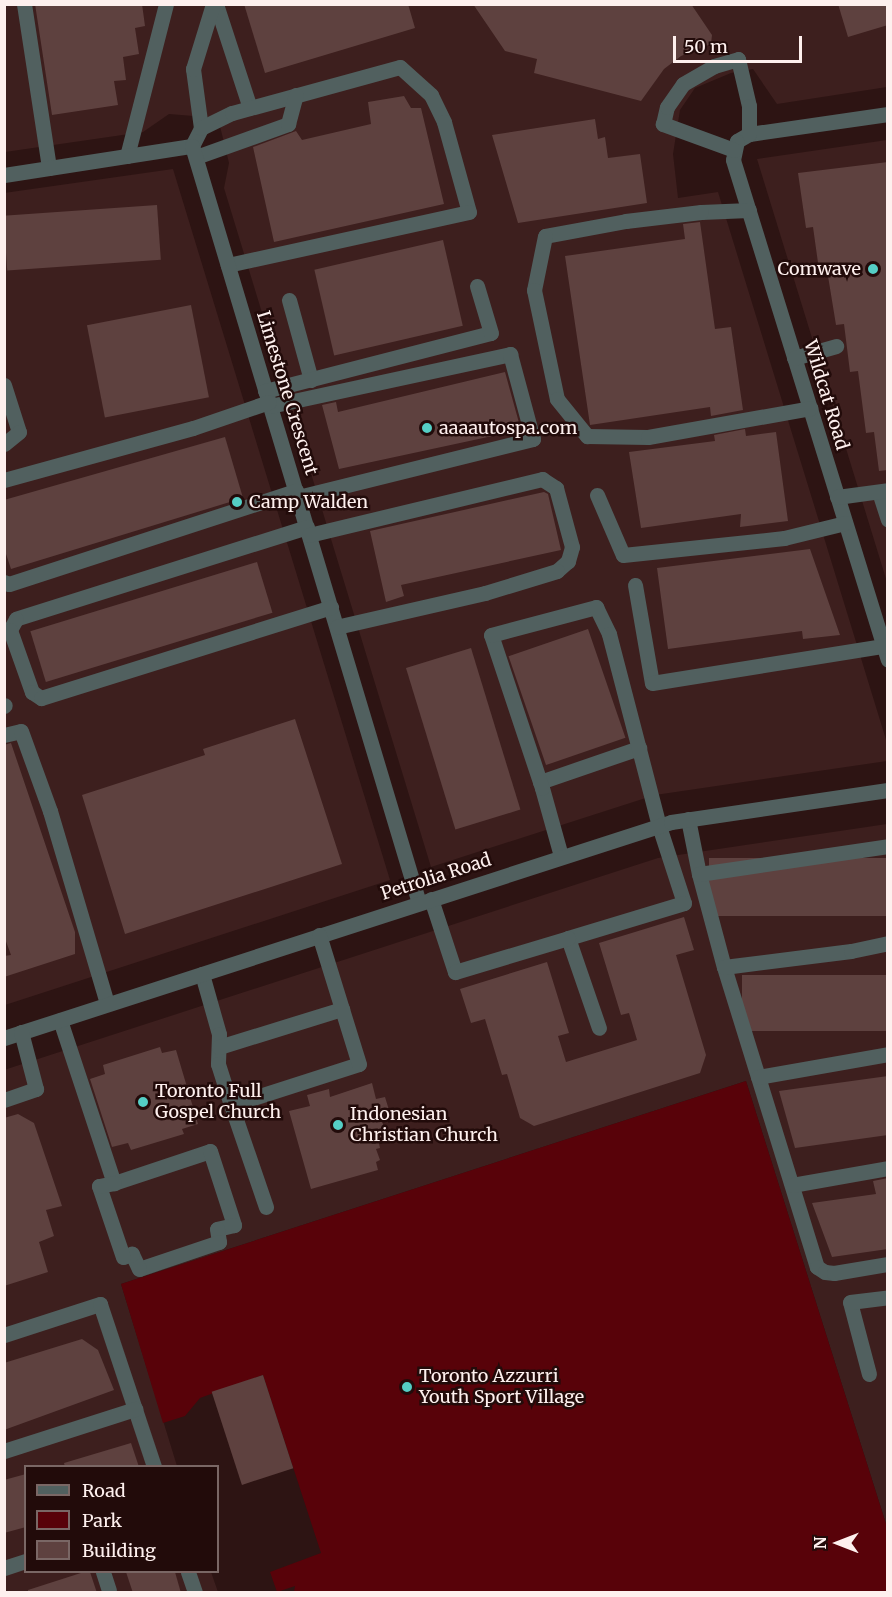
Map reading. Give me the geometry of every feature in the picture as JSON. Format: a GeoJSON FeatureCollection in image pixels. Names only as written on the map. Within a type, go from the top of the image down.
{"type":"FeatureCollection","features":[{"type":"Feature","properties":{"kind":"street"},"geometry":{"type":"LineString","coordinates":[[24,4],[49,168]]}},
{"type":"Feature","properties":{"kind":"street"},"geometry":{"type":"LineString","coordinates":[[128,156],[166,4]]}},
{"type":"Feature","properties":{"kind":"street"},"geometry":{"type":"LineString","coordinates":[[194,152],[201,128],[193,69],[214,4]]}},
{"type":"Feature","properties":{"kind":"street"},"geometry":{"type":"LineString","coordinates":[[214,4],[250,108]]}},
{"type":"Feature","properties":{"kind":"street","name":"Wildcat Road"},"geometry":{"type":"LineString","coordinates":[[740,142],[663,124],[667,107],[683,84],[714,66],[738,59],[749,105],[740,142],[733,160],[886,650]]}},
{"type":"Feature","properties":{"kind":"street"},"geometry":{"type":"LineString","coordinates":[[201,128],[232,112],[400,67],[431,95],[444,122],[470,212],[228,265]]}},
{"type":"Feature","properties":{"kind":"street"},"geometry":{"type":"LineString","coordinates":[[4,175],[128,156],[194,152],[288,124],[296,95]]}},
{"type":"Feature","properties":{"kind":"street"},"geometry":{"type":"LineString","coordinates":[[740,142],[888,114]]}},
{"type":"Feature","properties":{"kind":"street","name":"Limestone Crescent"},"geometry":{"type":"LineString","coordinates":[[194,152],[337,627],[425,901],[455,972],[568,938]]}},
{"type":"Feature","properties":{"kind":"street"},"geometry":{"type":"LineString","coordinates":[[748,210],[701,212],[626,221],[545,236],[534,290],[557,399],[586,436],[648,437],[810,408]]}},
{"type":"Feature","properties":{"kind":"street"},"geometry":{"type":"LineString","coordinates":[[4,480],[193,428],[268,400],[311,380],[491,333],[477,286]]}},
{"type":"Feature","properties":{"kind":"street"},"geometry":{"type":"LineString","coordinates":[[290,300],[311,380]]}},
{"type":"Feature","properties":{"kind":"street"},"geometry":{"type":"LineString","coordinates":[[794,358],[836,346]]}},
{"type":"Feature","properties":{"kind":"street"},"geometry":{"type":"LineString","coordinates":[[4,582],[9,584],[297,494],[533,439],[510,354],[268,400]]}},
{"type":"Feature","properties":{"kind":"street"},"geometry":{"type":"LineString","coordinates":[[4,385],[19,432],[4,444]]}},
{"type":"Feature","properties":{"kind":"street"},"geometry":{"type":"LineString","coordinates":[[331,607],[41,698],[32,692],[10,630],[16,619],[308,531],[542,479],[556,488],[572,548],[568,561],[557,571],[485,593],[337,627]]}},
{"type":"Feature","properties":{"kind":"street"},"geometry":{"type":"LineString","coordinates":[[837,497],[883,491],[888,520]]}},
{"type":"Feature","properties":{"kind":"street"},"geometry":{"type":"LineString","coordinates":[[597,495],[623,555],[784,538],[845,523]]}},
{"type":"Feature","properties":{"kind":"street"},"geometry":{"type":"LineString","coordinates":[[635,585],[652,683],[886,650]]}},
{"type":"Feature","properties":{"kind":"street"},"geometry":{"type":"LineString","coordinates":[[561,856],[540,782],[491,634],[596,607],[609,634],[659,826],[684,903],[568,938],[599,1028]]}},
{"type":"Feature","properties":{"kind":"street"},"geometry":{"type":"LineString","coordinates":[[4,735],[21,731],[50,811],[107,1004]]}},
{"type":"Feature","properties":{"kind":"street"},"geometry":{"type":"LineString","coordinates":[[540,782],[639,748]]}},
{"type":"Feature","properties":{"kind":"street","name":"Petrolia Road"},"geometry":{"type":"LineString","coordinates":[[10,1032],[60,1020],[659,826],[688,819],[888,790]]}},
{"type":"Feature","properties":{"kind":"street"},"geometry":{"type":"LineString","coordinates":[[688,819],[699,874],[724,967],[817,1267],[825,1272],[834,1273],[888,1264]]}},
{"type":"Feature","properties":{"kind":"street"},"geometry":{"type":"LineString","coordinates":[[699,874],[888,846]]}},
{"type":"Feature","properties":{"kind":"street"},"geometry":{"type":"LineString","coordinates":[[231,1105],[359,1064],[319,935]]}},
{"type":"Feature","properties":{"kind":"street"},"geometry":{"type":"LineString","coordinates":[[724,967],[851,951],[888,943]]}},
{"type":"Feature","properties":{"kind":"street"},"geometry":{"type":"LineString","coordinates":[[202,974],[219,1034],[218,1064],[266,1207]]}},
{"type":"Feature","properties":{"kind":"street"},"geometry":{"type":"LineString","coordinates":[[219,1047],[342,1009]]}},
{"type":"Feature","properties":{"kind":"street"},"geometry":{"type":"LineString","coordinates":[[60,1020],[114,1183]]}},
{"type":"Feature","properties":{"kind":"street"},"geometry":{"type":"LineString","coordinates":[[4,1100],[36,1089],[10,1032]]}},
{"type":"Feature","properties":{"kind":"street"},"geometry":{"type":"LineString","coordinates":[[758,1077],[888,1054]]}},
{"type":"Feature","properties":{"kind":"street"},"geometry":{"type":"LineString","coordinates":[[210,1150],[234,1225],[217,1229],[219,1242],[139,1269],[132,1254],[123,1257],[99,1186],[114,1183],[210,1150]]}},
{"type":"Feature","properties":{"kind":"street"},"geometry":{"type":"LineString","coordinates":[[792,1185],[888,1168]]}},
{"type":"Feature","properties":{"kind":"street"},"geometry":{"type":"LineString","coordinates":[[869,1374],[850,1302],[888,1297]]}},
{"type":"Feature","properties":{"kind":"street"},"geometry":{"type":"LineString","coordinates":[[4,1335],[100,1304],[153,1465]]}},
{"type":"Feature","properties":{"kind":"street"},"geometry":{"type":"LineString","coordinates":[[4,1451],[135,1409]]}},
{"type":"Feature","properties":{"kind":"street"},"geometry":{"type":"LineString","coordinates":[[4,1568],[24,1562]]}},
{"type":"Feature","properties":{"kind":"street"},"geometry":{"type":"LineString","coordinates":[[103,1573],[109,1590]]}},
{"type":"Feature","properties":{"kind":"street"},"geometry":{"type":"LineString","coordinates":[[188,1573],[195,1593]]}},
{"type":"Feature","properties":{"kind":"shaded area"},"geometry":{"type":"Polygon","coordinates":[[[4,5],[887,5],[887,87],[777,104],[753,69],[731,73],[695,88],[680,110],[673,154],[678,198],[718,192],[887,743],[887,761],[655,795],[431,867],[224,188],[229,163],[218,118],[169,114],[143,132],[5,152],[4,5]]]}},
{"type":"Feature","properties":{"kind":"shaded area"},"geometry":{"type":"Polygon","coordinates":[[[887,140],[887,582],[757,159],[887,140]]]}},
{"type":"Feature","properties":{"kind":"shaded area"},"geometry":{"type":"Polygon","coordinates":[[[173,169],[390,880],[5,1005],[4,193],[173,169]]]}},
{"type":"Feature","properties":{"kind":"shaded area"},"geometry":{"type":"Polygon","coordinates":[[[887,824],[887,1527],[746,1081],[121,1284],[177,1465],[24,1465],[24,1573],[211,1573],[218,1592],[5,1592],[4,1070],[658,858],[887,824]]]}},
{"type":"Feature","properties":{"kind":"green space"},"geometry":{"type":"Polygon","coordinates":[[[746,1081],[887,1527],[887,1592],[294,1592],[295,1586],[277,1592],[270,1572],[321,1553],[263,1375],[200,1398],[185,1416],[163,1423],[121,1284],[746,1081]]]}},
{"type":"Feature","properties":{"kind":"building"},"geometry":{"type":"Polygon","coordinates":[[[35,4],[142,4],[145,26],[135,28],[139,54],[123,57],[126,80],[114,81],[118,105],[52,115],[35,4]]]}},
{"type":"Feature","properties":{"kind":"building"},"geometry":{"type":"Polygon","coordinates":[[[244,4],[408,4],[415,28],[265,73],[244,4]]]}},
{"type":"Feature","properties":{"kind":"building"},"geometry":{"type":"Polygon","coordinates":[[[473,4],[691,4],[712,35],[711,44],[681,56],[664,69],[641,101],[534,73],[537,59],[505,51],[473,4]]]}},
{"type":"Feature","properties":{"kind":"building"},"geometry":{"type":"Polygon","coordinates":[[[838,4],[888,4],[888,25],[848,37],[838,4]]]}},
{"type":"Feature","properties":{"kind":"building"},"geometry":{"type":"Polygon","coordinates":[[[404,96],[411,108],[421,108],[444,204],[274,242],[253,147],[296,131],[302,140],[371,124],[368,102],[404,96]]]}},
{"type":"Feature","properties":{"kind":"building"},"geometry":{"type":"Polygon","coordinates":[[[595,119],[598,139],[605,137],[608,158],[640,154],[647,203],[518,223],[492,135],[595,119]]]}},
{"type":"Feature","properties":{"kind":"building"},"geometry":{"type":"Polygon","coordinates":[[[888,162],[888,470],[879,471],[874,432],[866,433],[858,371],[850,372],[844,324],[836,325],[828,276],[820,277],[813,227],[806,228],[798,173],[888,162]]]}},
{"type":"Feature","properties":{"kind":"building"},"geometry":{"type":"Polygon","coordinates":[[[157,205],[161,260],[7,271],[4,216],[157,205]]]}},
{"type":"Feature","properties":{"kind":"building"},"geometry":{"type":"Polygon","coordinates":[[[700,222],[715,329],[731,327],[743,410],[711,416],[710,407],[590,425],[565,256],[685,239],[683,224],[700,222]]]}},
{"type":"Feature","properties":{"kind":"building"},"geometry":{"type":"Polygon","coordinates":[[[443,240],[463,326],[334,355],[314,270],[443,240]]]}},
{"type":"Feature","properties":{"kind":"building"},"geometry":{"type":"Polygon","coordinates":[[[191,305],[209,397],[105,417],[87,325],[191,305]]]}},
{"type":"Feature","properties":{"kind":"building"},"geometry":{"type":"Polygon","coordinates":[[[505,372],[521,430],[339,469],[322,405],[336,402],[338,412],[505,372]]]}},
{"type":"Feature","properties":{"kind":"building"},"geometry":{"type":"Polygon","coordinates":[[[745,429],[746,436],[776,432],[788,521],[740,527],[741,514],[641,528],[629,452],[715,441],[714,435],[745,429]]]}},
{"type":"Feature","properties":{"kind":"building"},"geometry":{"type":"Polygon","coordinates":[[[225,437],[243,498],[11,569],[4,548],[4,500],[225,437]]]}},
{"type":"Feature","properties":{"kind":"building"},"geometry":{"type":"Polygon","coordinates":[[[544,492],[548,494],[561,550],[401,585],[404,596],[386,602],[370,531],[544,492]]]}},
{"type":"Feature","properties":{"kind":"building"},"geometry":{"type":"Polygon","coordinates":[[[810,549],[840,635],[803,639],[802,631],[668,649],[657,568],[810,549]]]}},
{"type":"Feature","properties":{"kind":"building"},"geometry":{"type":"Polygon","coordinates":[[[257,562],[272,613],[46,682],[30,631],[257,562]]]}},
{"type":"Feature","properties":{"kind":"building"},"geometry":{"type":"Polygon","coordinates":[[[588,629],[625,738],[546,765],[509,656],[588,629]]]}},
{"type":"Feature","properties":{"kind":"building"},"geometry":{"type":"Polygon","coordinates":[[[471,648],[520,810],[455,829],[406,668],[471,648]]]}},
{"type":"Feature","properties":{"kind":"building"},"geometry":{"type":"Polygon","coordinates":[[[295,719],[342,864],[125,934],[82,795],[205,755],[203,749],[295,719]]]}},
{"type":"Feature","properties":{"kind":"building"},"geometry":{"type":"Polygon","coordinates":[[[11,743],[75,932],[75,954],[4,977],[4,956],[11,955],[4,936],[4,745],[11,743]]]}},
{"type":"Feature","properties":{"kind":"building"},"geometry":{"type":"Polygon","coordinates":[[[709,858],[888,858],[888,916],[709,916],[709,858]]]}},
{"type":"Feature","properties":{"kind":"building"},"geometry":{"type":"Polygon","coordinates":[[[684,917],[694,950],[676,955],[706,1055],[700,1073],[534,1126],[520,1118],[507,1074],[502,1075],[485,1019],[471,1023],[460,989],[547,962],[569,1033],[558,1036],[566,1062],[637,1040],[629,1013],[621,1015],[599,943],[684,917]]]}},
{"type":"Feature","properties":{"kind":"building"},"geometry":{"type":"Polygon","coordinates":[[[742,975],[888,975],[888,1031],[742,1031],[742,975]]]}},
{"type":"Feature","properties":{"kind":"building","name":"Toronto Full Gospel Church"},"geometry":{"type":"Polygon","coordinates":[[[160,1047],[162,1053],[176,1050],[198,1124],[182,1129],[184,1134],[131,1150],[128,1143],[112,1147],[90,1079],[105,1074],[103,1065],[160,1047]]]}},
{"type":"Feature","properties":{"kind":"building"},"geometry":{"type":"Polygon","coordinates":[[[888,1076],[888,1135],[795,1148],[779,1091],[888,1076]]]}},
{"type":"Feature","properties":{"kind":"building","name":"Indonesian Christian Church"},"geometry":{"type":"Polygon","coordinates":[[[372,1083],[376,1099],[385,1097],[389,1110],[380,1113],[386,1136],[378,1139],[380,1148],[376,1149],[380,1160],[376,1162],[378,1170],[311,1189],[289,1111],[310,1106],[307,1095],[329,1089],[330,1097],[372,1083]]]}},
{"type":"Feature","properties":{"kind":"building"},"geometry":{"type":"Polygon","coordinates":[[[18,1114],[34,1123],[62,1206],[46,1210],[54,1236],[39,1242],[48,1272],[4,1286],[4,1118],[18,1114]]]}},
{"type":"Feature","properties":{"kind":"building"},"geometry":{"type":"Polygon","coordinates":[[[888,1178],[888,1249],[832,1257],[812,1203],[876,1194],[873,1181],[888,1178]]]}},
{"type":"Feature","properties":{"kind":"building"},"geometry":{"type":"Polygon","coordinates":[[[82,1339],[98,1350],[114,1390],[4,1430],[4,1363],[82,1339]]]}},
{"type":"Feature","properties":{"kind":"building"},"geometry":{"type":"Polygon","coordinates":[[[263,1375],[293,1468],[242,1485],[212,1392],[263,1375]]]}},
{"type":"Feature","properties":{"kind":"building"},"geometry":{"type":"Polygon","coordinates":[[[131,1443],[138,1465],[64,1465],[64,1463],[131,1443]]]}},
{"type":"Feature","properties":{"kind":"building"},"geometry":{"type":"Polygon","coordinates":[[[24,1475],[24,1528],[4,1533],[4,1480],[24,1475]]]}},
{"type":"Feature","properties":{"kind":"building"},"geometry":{"type":"Polygon","coordinates":[[[81,1573],[90,1573],[97,1593],[28,1593],[28,1590],[81,1573]]]}},
{"type":"Feature","properties":{"kind":"building"},"geometry":{"type":"Polygon","coordinates":[[[126,1573],[175,1573],[181,1593],[133,1593],[126,1573]]]}},
{"type":"Feature","properties":{"kind":"place","name":"Comwave"},"geometry":{"type":"Point","coordinates":[873,269]}},
{"type":"Feature","properties":{"kind":"place","name":"aaaautospa.com"},"geometry":{"type":"Point","coordinates":[427,428]}},
{"type":"Feature","properties":{"kind":"place","name":"Camp Walden"},"geometry":{"type":"Point","coordinates":[237,502]}},
{"type":"Feature","properties":{"kind":"place","name":"Toronto Full Gospel Church"},"geometry":{"type":"Point","coordinates":[143,1102]}},
{"type":"Feature","properties":{"kind":"place","name":"Indonesian Christian Church"},"geometry":{"type":"Point","coordinates":[338,1125]}},
{"type":"Feature","properties":{"kind":"place","name":"Toronto Azzurri Youth Sport Village"},"geometry":{"type":"Point","coordinates":[407,1387]}}]}
